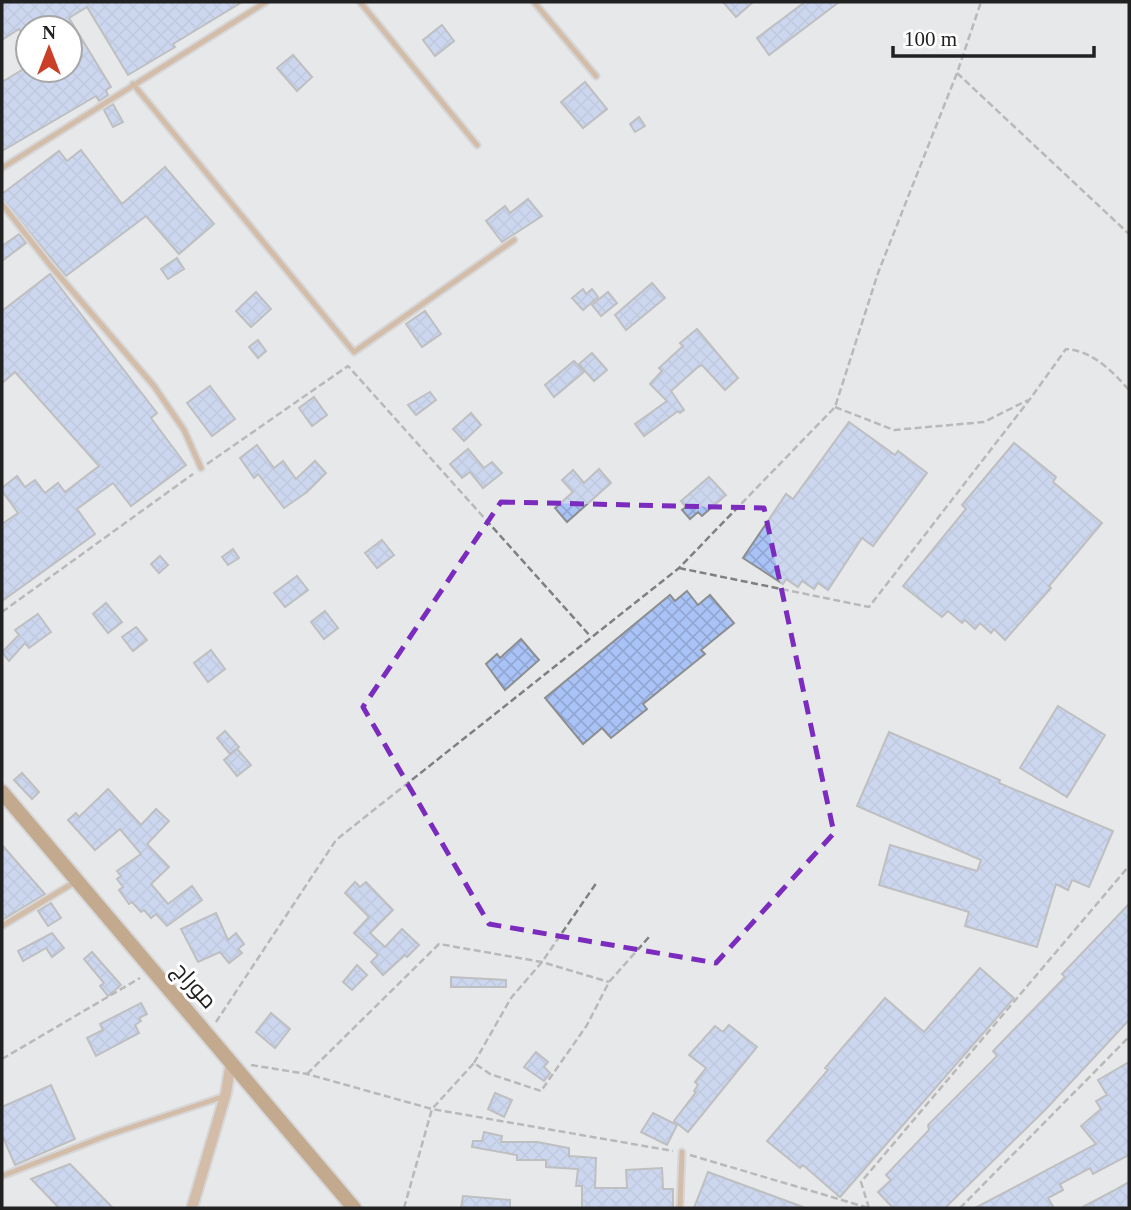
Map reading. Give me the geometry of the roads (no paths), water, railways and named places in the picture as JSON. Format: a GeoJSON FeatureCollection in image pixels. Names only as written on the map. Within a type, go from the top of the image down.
{"type":"FeatureCollection","features":[{"type":"Feature","properties":{"kind":"main road","name":"موراج"},"geometry":{"type":"LineString","coordinates":[[2,792],[354,1208]]}},
{"type":"Feature","properties":{"kind":"street"},"geometry":{"type":"LineString","coordinates":[[192,1208],[225,1096],[231,1061]]}},
{"type":"Feature","properties":{"kind":"lane"},"geometry":{"type":"LineString","coordinates":[[2,168],[266,2]]}},
{"type":"Feature","properties":{"kind":"lane"},"geometry":{"type":"LineString","coordinates":[[360,2],[477,145]]}},
{"type":"Feature","properties":{"kind":"lane"},"geometry":{"type":"LineString","coordinates":[[534,2],[596,76]]}},
{"type":"Feature","properties":{"kind":"lane"},"geometry":{"type":"LineString","coordinates":[[133,84],[354,352],[514,240]]}},
{"type":"Feature","properties":{"kind":"lane"},"geometry":{"type":"LineString","coordinates":[[2,204],[50,265],[154,386],[184,430],[201,468]]}},
{"type":"Feature","properties":{"kind":"lane"},"geometry":{"type":"LineString","coordinates":[[2,926],[77,880]]}},
{"type":"Feature","properties":{"kind":"lane"},"geometry":{"type":"LineString","coordinates":[[2,1177],[108,1135],[225,1096]]}},
{"type":"Feature","properties":{"kind":"lane"},"geometry":{"type":"LineString","coordinates":[[680,1208],[682,1152]]}}]}
